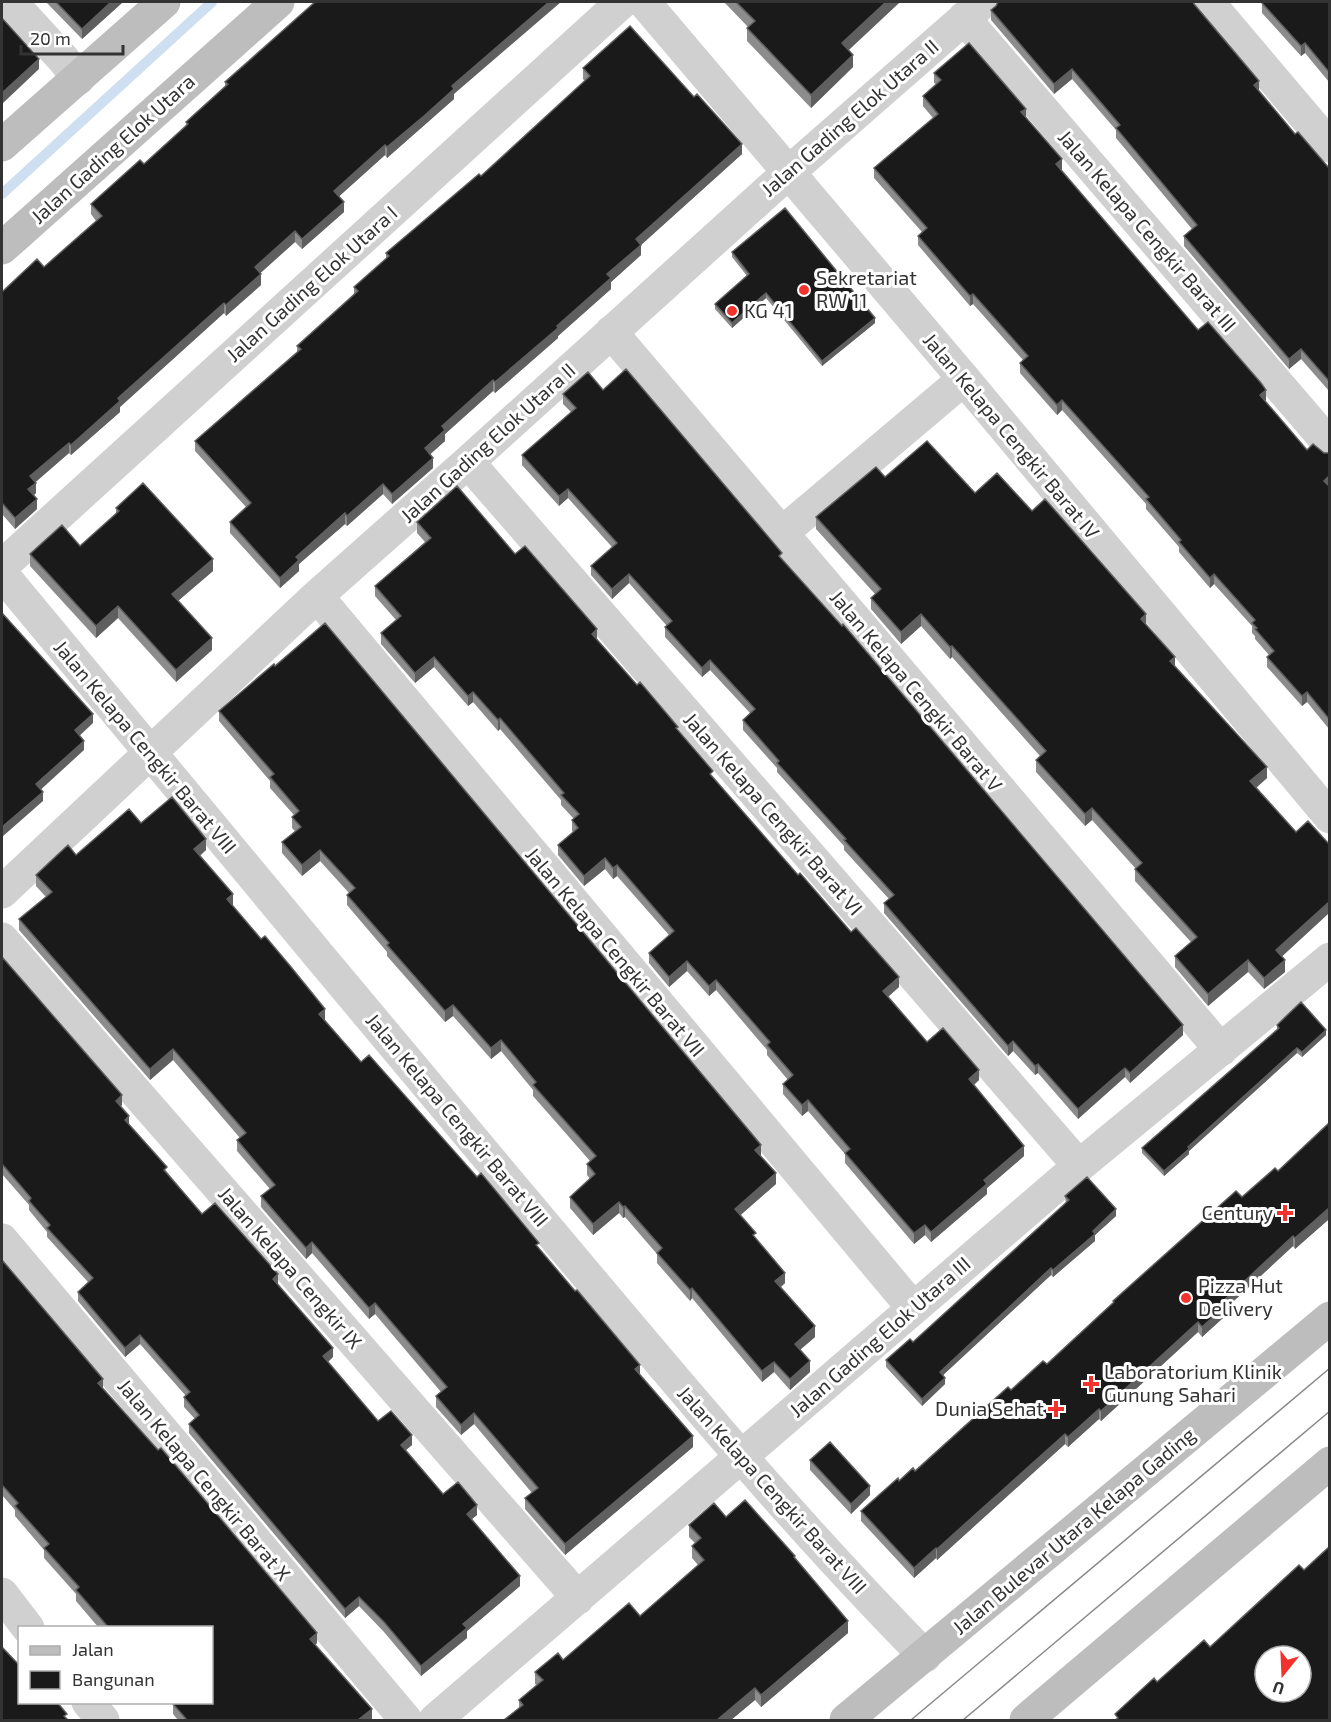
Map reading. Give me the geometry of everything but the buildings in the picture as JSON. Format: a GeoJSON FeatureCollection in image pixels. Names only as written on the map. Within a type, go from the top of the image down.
{"type":"FeatureCollection","features":[{"type":"Feature","properties":{"kind":"main road"},"geometry":{"type":"LineString","coordinates":[[2,145],[164,2]]}},
{"type":"Feature","properties":{"kind":"main road","name":"Jalan Gading Elok Utara"},"geometry":{"type":"LineString","coordinates":[[2,248],[279,2]]}},
{"type":"Feature","properties":{"kind":"main road","name":"Jalan Bulevar Utara Kelapa Gading"},"geometry":{"type":"LineString","coordinates":[[846,1720],[1329,1318]]}},
{"type":"Feature","properties":{"kind":"main road"},"geometry":{"type":"LineString","coordinates":[[1026,1720],[1329,1463]]}},
{"type":"Feature","properties":{"kind":"street"},"geometry":{"type":"LineString","coordinates":[[11,2],[78,79]]}},
{"type":"Feature","properties":{"kind":"street","name":"Jalan Gading Elok Utara I"},"geometry":{"type":"LineString","coordinates":[[2,566],[622,2]]}},
{"type":"Feature","properties":{"kind":"street","name":"Jalan Kelapa Cengkir Barat IV"},"geometry":{"type":"LineString","coordinates":[[644,2],[964,379],[1329,817]]}},
{"type":"Feature","properties":{"kind":"street"},"geometry":{"type":"LineString","coordinates":[[1208,2],[1329,146]]}},
{"type":"Feature","properties":{"kind":"street","name":"Jalan Gading Elok Utara II"},"geometry":{"type":"LineString","coordinates":[[2,892],[317,596],[789,172],[974,10]]}},
{"type":"Feature","properties":{"kind":"street","name":"Jalan Kelapa Cengkir Barat III"},"geometry":{"type":"LineString","coordinates":[[974,10],[1329,444]]}},
{"type":"Feature","properties":{"kind":"street","name":"Jalan Kelapa Cengkir Barat V"},"geometry":{"type":"LineString","coordinates":[[611,332],[1221,1050]]}},
{"type":"Feature","properties":{"kind":"street"},"geometry":{"type":"LineString","coordinates":[[782,533],[964,379]]}},
{"type":"Feature","properties":{"kind":"street","name":"Jalan Kelapa Cengkir Barat VI"},"geometry":{"type":"LineString","coordinates":[[468,462],[1078,1166]]}},
{"type":"Feature","properties":{"kind":"street","name":"Jalan Kelapa Cengkir Barat VIII"},"geometry":{"type":"LineString","coordinates":[[2,574],[740,1458],[877,1608],[925,1656]]}},
{"type":"Feature","properties":{"kind":"street","name":"Jalan Kelapa Cengkir Barat VII"},"geometry":{"type":"LineString","coordinates":[[317,596],[913,1308]]}},
{"type":"Feature","properties":{"kind":"street","name":"Jalan Kelapa Cengkir IX"},"geometry":{"type":"LineString","coordinates":[[2,939],[578,1598]]}},
{"type":"Feature","properties":{"kind":"street","name":"Jalan Gading Elok Utara III"},"geometry":{"type":"LineString","coordinates":[[435,1720],[1078,1166],[1329,959]]}},
{"type":"Feature","properties":{"kind":"street","name":"Jalan Kelapa Cengkir Barat X"},"geometry":{"type":"LineString","coordinates":[[2,1240],[406,1720]]}},
{"type":"Feature","properties":{"kind":"street"},"geometry":{"type":"LineString","coordinates":[[2,1594],[26,1626]]}},
{"type":"Feature","properties":{"kind":"street"},"geometry":{"type":"LineString","coordinates":[[90,1704],[103,1720]]}},
{"type":"Feature","properties":{"kind":"waterway"},"geometry":{"type":"LineString","coordinates":[[2,194],[212,2]]}},
{"type":"Feature","properties":{"kind":"tram line"},"geometry":{"type":"LineString","coordinates":[[911,1720],[1330,1368]]}},
{"type":"Feature","properties":{"kind":"tram line"},"geometry":{"type":"LineString","coordinates":[[963,1720],[1330,1411]]}},
{"type":"Feature","properties":{"kind":"place","name":"Sekretariat RW 11"},"geometry":{"type":"Point","coordinates":[804,290]}},
{"type":"Feature","properties":{"kind":"place","name":"KG 41"},"geometry":{"type":"Point","coordinates":[732,311]}},
{"type":"Feature","properties":{"kind":"place","name":"Century"},"geometry":{"type":"Point","coordinates":[1285,1213]}},
{"type":"Feature","properties":{"kind":"place","name":"Pizza Hut Delivery"},"geometry":{"type":"Point","coordinates":[1186,1298]}},
{"type":"Feature","properties":{"kind":"place","name":"Laboratorium Klinik Gunung Sahari"},"geometry":{"type":"Point","coordinates":[1091,1384]}},
{"type":"Feature","properties":{"kind":"place","name":"Dunia Sehat"},"geometry":{"type":"Point","coordinates":[1056,1409]}}]}
